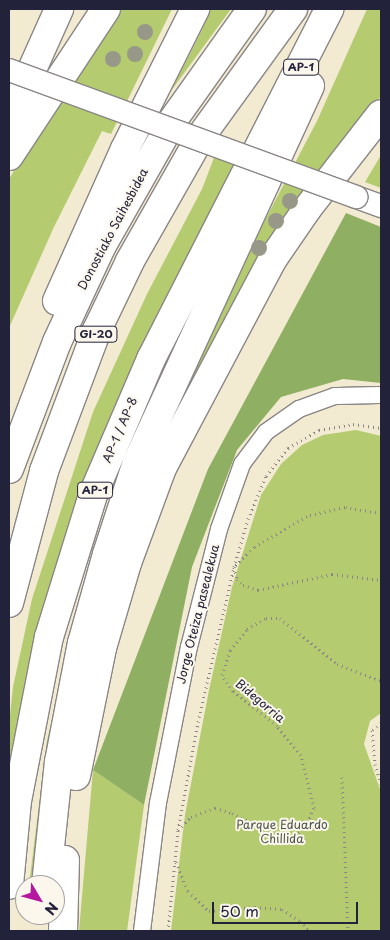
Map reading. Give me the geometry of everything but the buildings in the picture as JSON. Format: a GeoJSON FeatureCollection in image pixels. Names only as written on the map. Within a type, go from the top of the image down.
{"type":"FeatureCollection","features":[{"type":"Feature","properties":{"kind":"highway"},"geometry":{"type":"LineString","coordinates":[[9,121],[59,9]]}},
{"type":"Feature","properties":{"kind":"highway"},"geometry":{"type":"LineString","coordinates":[[9,156],[106,9]]}},
{"type":"Feature","properties":{"kind":"highway"},"geometry":{"type":"LineString","coordinates":[[9,462],[29,373],[69,270],[195,9]]}},
{"type":"Feature","properties":{"kind":"highway","name":"Donostiako Saihesbidea"},"geometry":{"type":"LineString","coordinates":[[9,469],[57,342],[102,247],[173,120],[252,9]]}},
{"type":"Feature","properties":{"kind":"highway","name":"GI-20"},"geometry":{"type":"LineString","coordinates":[[9,603],[44,471],[97,330],[167,194],[234,86],[293,9]]}},
{"type":"Feature","properties":{"kind":"highway","name":"AP-1 / AP-8"},"geometry":{"type":"LineString","coordinates":[[9,885],[17,801],[48,637],[94,492],[151,359],[280,129],[330,9]]}},
{"type":"Feature","properties":{"kind":"highway"},"geometry":{"type":"LineString","coordinates":[[47,875],[59,762],[82,643],[107,554],[137,462],[216,287],[280,129],[342,9]]}},
{"type":"Feature","properties":{"kind":"highway"},"geometry":{"type":"LineString","coordinates":[[63,931],[62,884],[77,766],[100,657],[127,563],[162,468],[272,260],[306,209],[381,114]]}},
{"type":"Feature","properties":{"kind":"street"},"geometry":{"type":"LineString","coordinates":[[9,70],[381,206]]}},
{"type":"Feature","properties":{"kind":"street","name":"Jorge Oteiza pasealekua"},"geometry":{"type":"LineString","coordinates":[[142,931],[158,803],[188,647],[219,529],[242,464],[266,432],[299,409],[335,396],[381,395]]}},
{"type":"Feature","properties":{"kind":"path"},"geometry":{"type":"LineString","coordinates":[[168,931],[178,830],[198,722],[234,568],[248,519],[266,476],[288,448],[303,437],[334,426],[353,424],[381,428]]}},
{"type":"Feature","properties":{"kind":"path"},"geometry":{"type":"LineString","coordinates":[[234,568],[254,547],[307,516],[345,507],[381,513]]}},
{"type":"Feature","properties":{"kind":"path"},"geometry":{"type":"LineString","coordinates":[[234,568],[237,579],[250,589],[258,590],[332,574],[381,580]]}},
{"type":"Feature","properties":{"kind":"path","name":"Bidegorria"},"geometry":{"type":"LineString","coordinates":[[178,830],[191,817],[215,808],[232,813],[282,838],[295,836],[305,827],[314,808],[301,755],[277,726],[233,691],[222,675],[230,650],[252,626],[266,618],[280,618],[337,664],[381,681]]}},
{"type":"Feature","properties":{"kind":"path"},"geometry":{"type":"LineString","coordinates":[[381,723],[372,730],[375,764],[381,784]]}},
{"type":"Feature","properties":{"kind":"path"},"geometry":{"type":"LineString","coordinates":[[342,777],[348,931]]}},
{"type":"Feature","properties":{"kind":"path"},"geometry":{"type":"LineString","coordinates":[[175,859],[188,891],[209,911],[255,907],[282,909],[300,921],[309,931]]}},
{"type":"Feature","properties":{"kind":"green space"},"geometry":{"type":"Polygon","coordinates":[[[121,9],[172,9],[111,134],[102,131],[53,229],[9,328],[9,179],[62,91],[121,9]]]}},
{"type":"Feature","properties":{"kind":"green space"},"geometry":{"type":"Polygon","coordinates":[[[211,9],[231,9],[171,91],[202,30],[211,9]]]}},
{"type":"Feature","properties":{"kind":"green space"},"geometry":{"type":"Polygon","coordinates":[[[367,9],[381,9],[381,96],[243,287],[182,398],[254,241],[317,121],[367,9]]]}},
{"type":"Feature","properties":{"kind":"green space"},"geometry":{"type":"Polygon","coordinates":[[[217,150],[237,160],[177,276],[85,479],[31,655],[9,776],[9,723],[13,687],[32,599],[93,412],[147,294],[202,189],[217,150]]]}},
{"type":"Feature","properties":{"kind":"green space"},"geometry":{"type":"Polygon","coordinates":[[[381,155],[381,188],[365,182],[381,155]]]}},
{"type":"Feature","properties":{"kind":"green space"},"geometry":{"type":"Polygon","coordinates":[[[346,213],[381,227],[381,383],[343,379],[281,397],[237,450],[192,567],[144,805],[93,770],[208,469],[346,213]]]}},
{"type":"Feature","properties":{"kind":"green space","name":"Parque Eduardo Chillida"},"geometry":{"type":"Polygon","coordinates":[[[356,430],[381,436],[381,713],[370,721],[364,744],[381,792],[381,931],[171,931],[185,815],[209,690],[232,587],[261,495],[281,464],[302,445],[323,435],[356,430]]]}},
{"type":"Feature","properties":{"kind":"green space"},"geometry":{"type":"Polygon","coordinates":[[[81,601],[40,875],[30,875],[47,740],[81,601]]]}},
{"type":"Feature","properties":{"kind":"green space"},"geometry":{"type":"Polygon","coordinates":[[[93,770],[144,805],[127,931],[79,931],[93,770]]]}}]}
